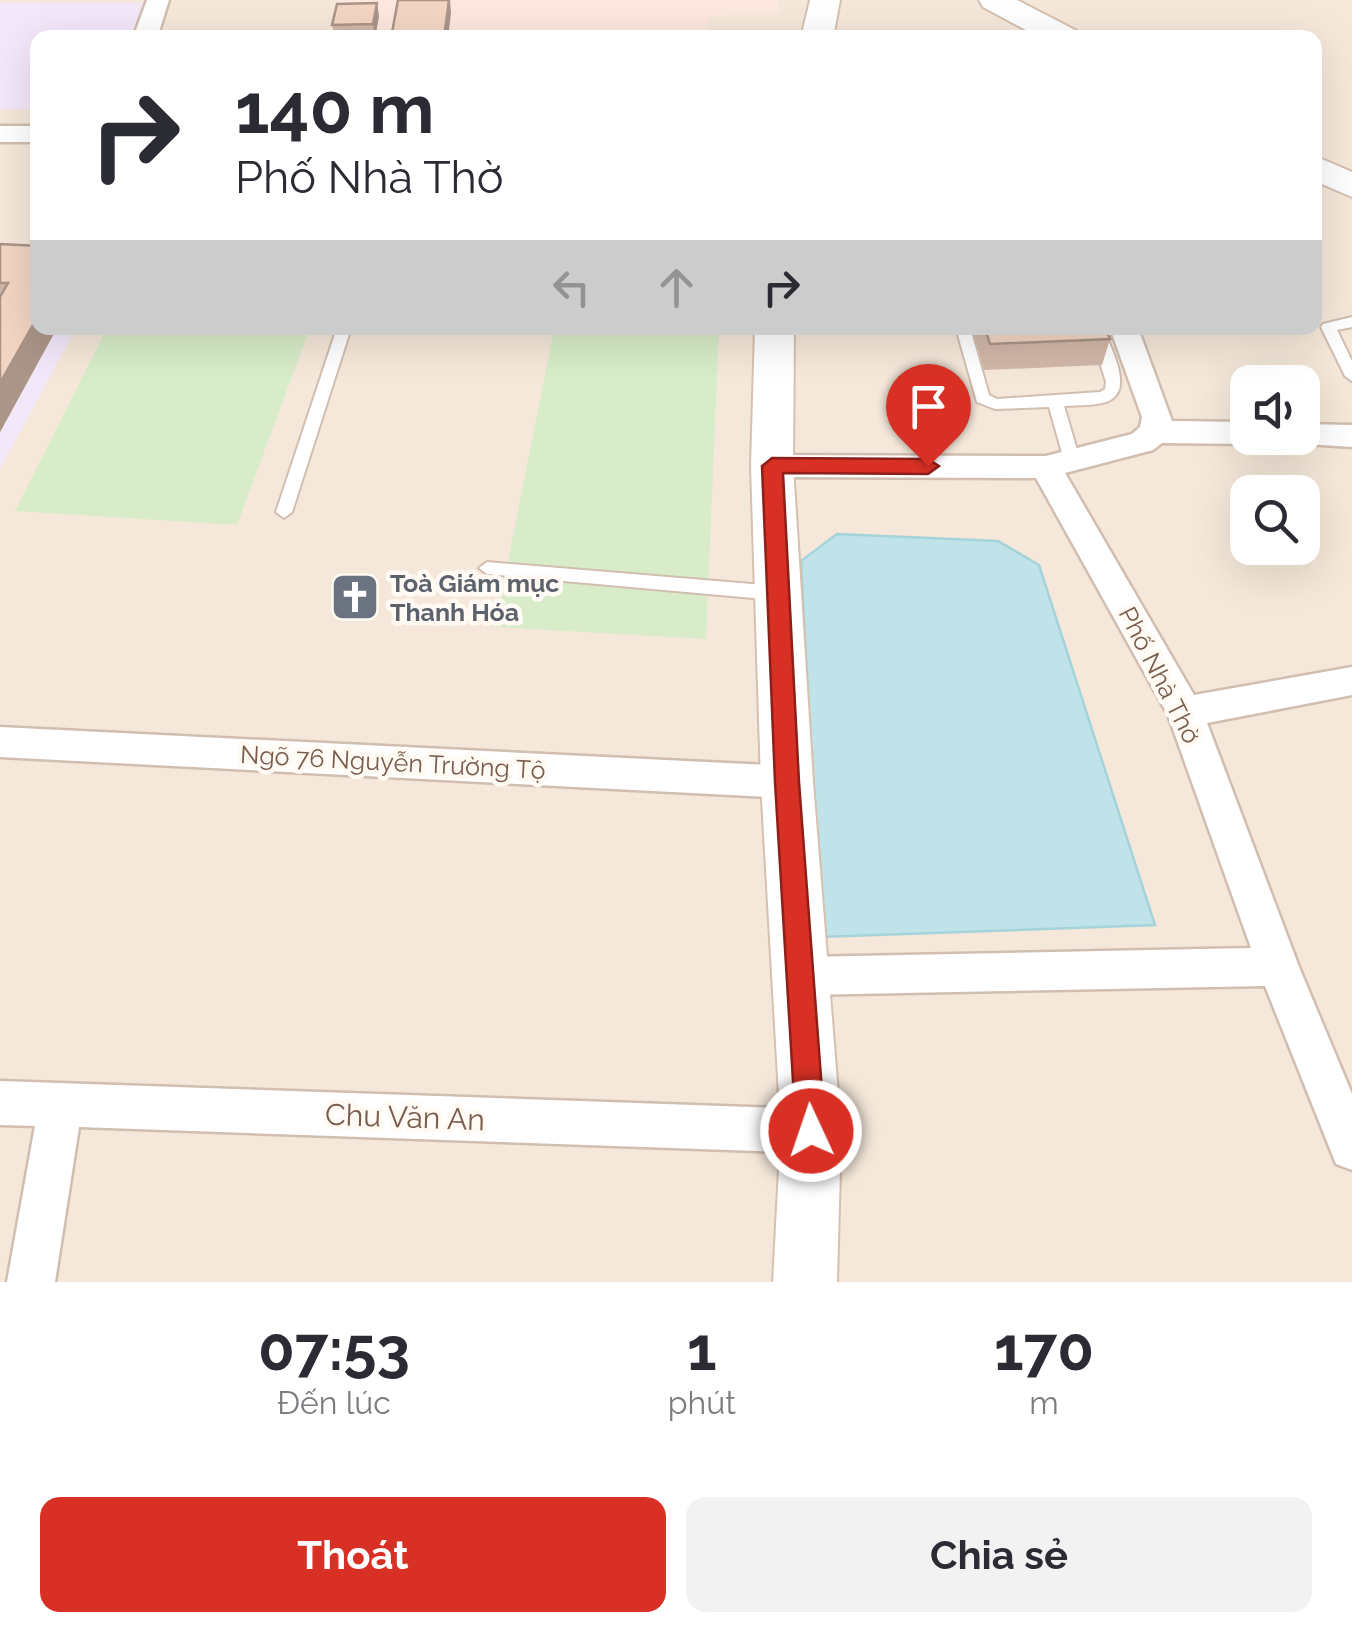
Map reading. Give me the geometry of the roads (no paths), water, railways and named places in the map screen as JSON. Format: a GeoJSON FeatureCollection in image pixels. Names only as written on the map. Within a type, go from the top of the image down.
{"type":"FeatureCollection","features":[{"type":"Feature","properties":{"kind":"street"},"geometry":{"type":"LineString","coordinates":[[148,30],[158,0]]}},
{"type":"Feature","properties":{"kind":"street"},"geometry":{"type":"LineString","coordinates":[[819,30],[825,0]]}},
{"type":"Feature","properties":{"kind":"street"},"geometry":{"type":"LineString","coordinates":[[994,0],[1051,30]]}},
{"type":"Feature","properties":{"kind":"street"},"geometry":{"type":"LineString","coordinates":[[0,134],[30,134]]}},
{"type":"Feature","properties":{"kind":"street"},"geometry":{"type":"LineString","coordinates":[[774,335],[772,466],[787,782],[811,1131],[805,1282]]}},
{"type":"Feature","properties":{"kind":"street"},"geometry":{"type":"LineString","coordinates":[[1127,335],[1157,417],[1155,432]]}},
{"type":"Feature","properties":{"kind":"street"},"geometry":{"type":"LineString","coordinates":[[772,466],[1059,463],[1142,442],[1155,432],[1230,433]]}},
{"type":"Feature","properties":{"kind":"street"},"geometry":{"type":"LineString","coordinates":[[1320,435],[1352,436]]}},
{"type":"Feature","properties":{"kind":"street","name":"Phố Nhà Thờ"},"geometry":{"type":"LineString","coordinates":[[1059,463],[1185,712],[1278,967],[1352,1148]]}},
{"type":"Feature","properties":{"kind":"street"},"geometry":{"type":"LineString","coordinates":[[1185,712],[1352,681]]}},
{"type":"Feature","properties":{"kind":"street","name":"Ngõ 76 Nguyễn Trường Tộ"},"geometry":{"type":"LineString","coordinates":[[0,742],[787,782]]}},
{"type":"Feature","properties":{"kind":"street"},"geometry":{"type":"LineString","coordinates":[[803,976],[1278,967]]}},
{"type":"Feature","properties":{"kind":"street","name":"Chu Văn An"},"geometry":{"type":"LineString","coordinates":[[0,1103],[811,1131]]}},
{"type":"Feature","properties":{"kind":"street"},"geometry":{"type":"LineString","coordinates":[[31,1282],[61,1105]]}},
{"type":"Feature","properties":{"kind":"lane"},"geometry":{"type":"LineString","coordinates":[[1352,322],[1328,327],[1352,376]]}},
{"type":"Feature","properties":{"kind":"lane"},"geometry":{"type":"LineString","coordinates":[[284,512],[342,335]]}},
{"type":"Feature","properties":{"kind":"lane"},"geometry":{"type":"LineString","coordinates":[[965,335],[982,398],[995,404],[1055,402],[1112,392],[1114,382],[1098,335]]}},
{"type":"Feature","properties":{"kind":"lane"},"geometry":{"type":"LineString","coordinates":[[1055,402],[1059,463]]}},
{"type":"Feature","properties":{"kind":"lane"},"geometry":{"type":"LineString","coordinates":[[487,568],[781,594]]}},
{"type":"Feature","properties":{"kind":"water"},"geometry":{"type":"Polygon","coordinates":[[[837,534],[998,541],[1039,565],[1155,925],[820,937],[801,561],[837,534]]]}},
{"type":"Feature","properties":{"kind":"place","name":"Toà Giám mục Thanh Hóa"},"geometry":{"type":"Point","coordinates":[355,597]}}]}
